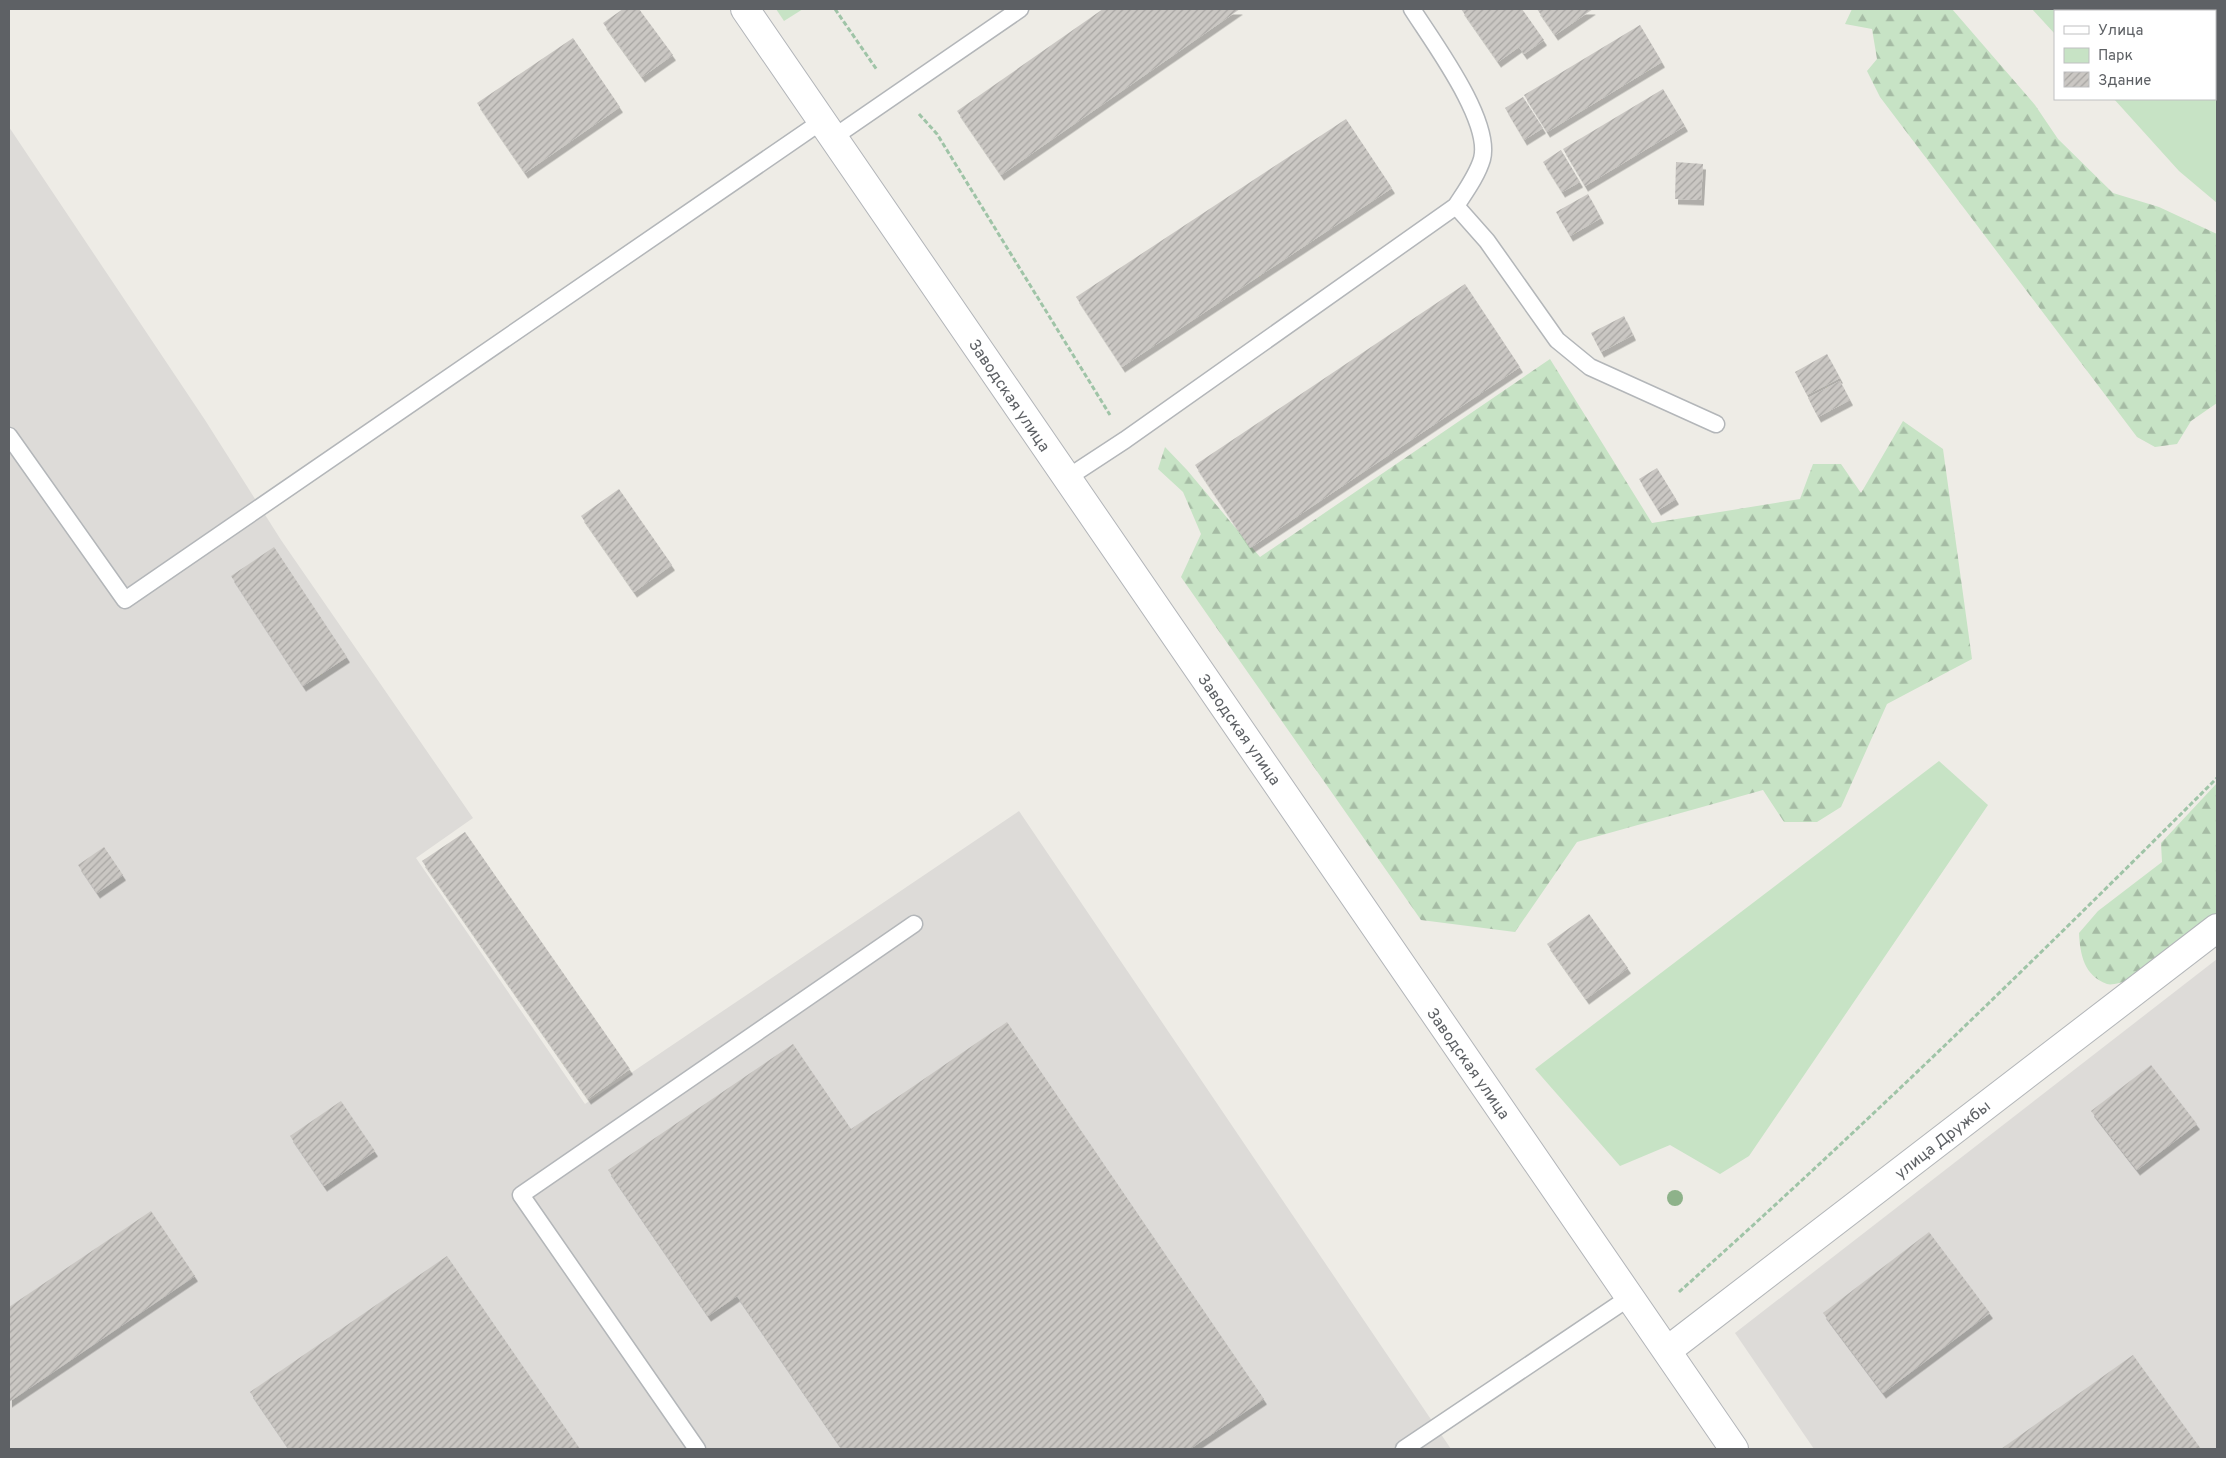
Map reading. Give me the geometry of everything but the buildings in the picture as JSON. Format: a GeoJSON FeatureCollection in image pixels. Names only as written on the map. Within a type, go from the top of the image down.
{"type":"FeatureCollection","features":[{"type":"Feature","properties":{"kind":"street","name":"Заводская улица"},"geometry":{"type":"LineString","coordinates":[[745,9],[1668,1350],[1734,1449]]}},
{"type":"Feature","properties":{"kind":"street","name":"улица Дружбы"},"geometry":{"type":"LineString","coordinates":[[1668,1350],[2217,928]]}},
{"type":"Feature","properties":{"kind":"lane"},"geometry":{"type":"LineString","coordinates":[[9,436],[125,600],[828,129],[898,92],[1020,9]]}},
{"type":"Feature","properties":{"kind":"lane"},"geometry":{"type":"LineString","coordinates":[[1067,478],[1125,440],[1456,206],[1467,191],[1482,158],[1481,131],[1470,102],[1412,9]]}},
{"type":"Feature","properties":{"kind":"lane"},"geometry":{"type":"LineString","coordinates":[[1456,206],[1487,241],[1557,340],[1590,366],[1716,424]]}},
{"type":"Feature","properties":{"kind":"lane"},"geometry":{"type":"LineString","coordinates":[[697,1449],[521,1195],[914,924]]}},
{"type":"Feature","properties":{"kind":"lane"},"geometry":{"type":"LineString","coordinates":[[1404,1449],[1630,1297]]}},
{"type":"Feature","properties":{"kind":"path"},"geometry":{"type":"LineString","coordinates":[[835,9],[885,81],[898,92],[937,134],[1125,440]]}},
{"type":"Feature","properties":{"kind":"path"},"geometry":{"type":"LineString","coordinates":[[1647,1321],[1755,1225],[2054,941],[2217,778]]}},
{"type":"Feature","properties":{"kind":"shaded area"},"geometry":{"type":"Polygon","coordinates":[[[9,127],[205,420],[281,540],[473,818],[416,858],[585,1104],[1019,811],[1451,1449],[9,1449],[9,127]]]}},
{"type":"Feature","properties":{"kind":"shaded area"},"geometry":{"type":"Polygon","coordinates":[[[2217,959],[2217,1449],[1814,1449],[1735,1333],[2217,959]]]}},
{"type":"Feature","properties":{"kind":"green space"},"geometry":{"type":"Polygon","coordinates":[[[776,9],[803,9],[784,21],[776,9]]]}},
{"type":"Feature","properties":{"kind":"green space"},"geometry":{"type":"Polygon","coordinates":[[[1852,9],[1952,9],[2035,105],[2058,139],[2113,193],[2159,207],[2217,234],[2217,403],[2191,421],[2177,444],[2155,447],[2137,437],[1880,97],[1867,71],[1877,59],[1872,29],[1845,24],[1852,9]]]}},
{"type":"Feature","properties":{"kind":"green space"},"geometry":{"type":"Polygon","coordinates":[[[2032,9],[2217,9],[2217,203],[2179,171],[2115,100],[2216,100],[2216,10],[2054,10],[2054,33],[2032,9]]]}},
{"type":"Feature","properties":{"kind":"green space"},"geometry":{"type":"Polygon","coordinates":[[[1550,359],[1652,523],[1800,499],[1813,464],[1841,464],[1861,493],[1903,421],[1943,449],[1972,659],[1887,704],[1841,807],[1817,822],[1784,822],[1763,790],[1577,842],[1515,932],[1421,920],[1181,577],[1201,534],[1183,492],[1158,469],[1165,447],[1187,470],[1260,557],[1550,359]]]}},
{"type":"Feature","properties":{"kind":"green space"},"geometry":{"type":"Polygon","coordinates":[[[1939,761],[1988,805],[1749,1156],[1720,1174],[1670,1145],[1620,1166],[1535,1069],[1939,761]]]}},
{"type":"Feature","properties":{"kind":"green space"},"geometry":{"type":"Polygon","coordinates":[[[2217,783],[2217,938],[2128,980],[2116,984],[2107,984],[2099,980],[2088,970],[2082,956],[2079,933],[2098,911],[2162,862],[2161,843],[2217,783]]]}}]}
